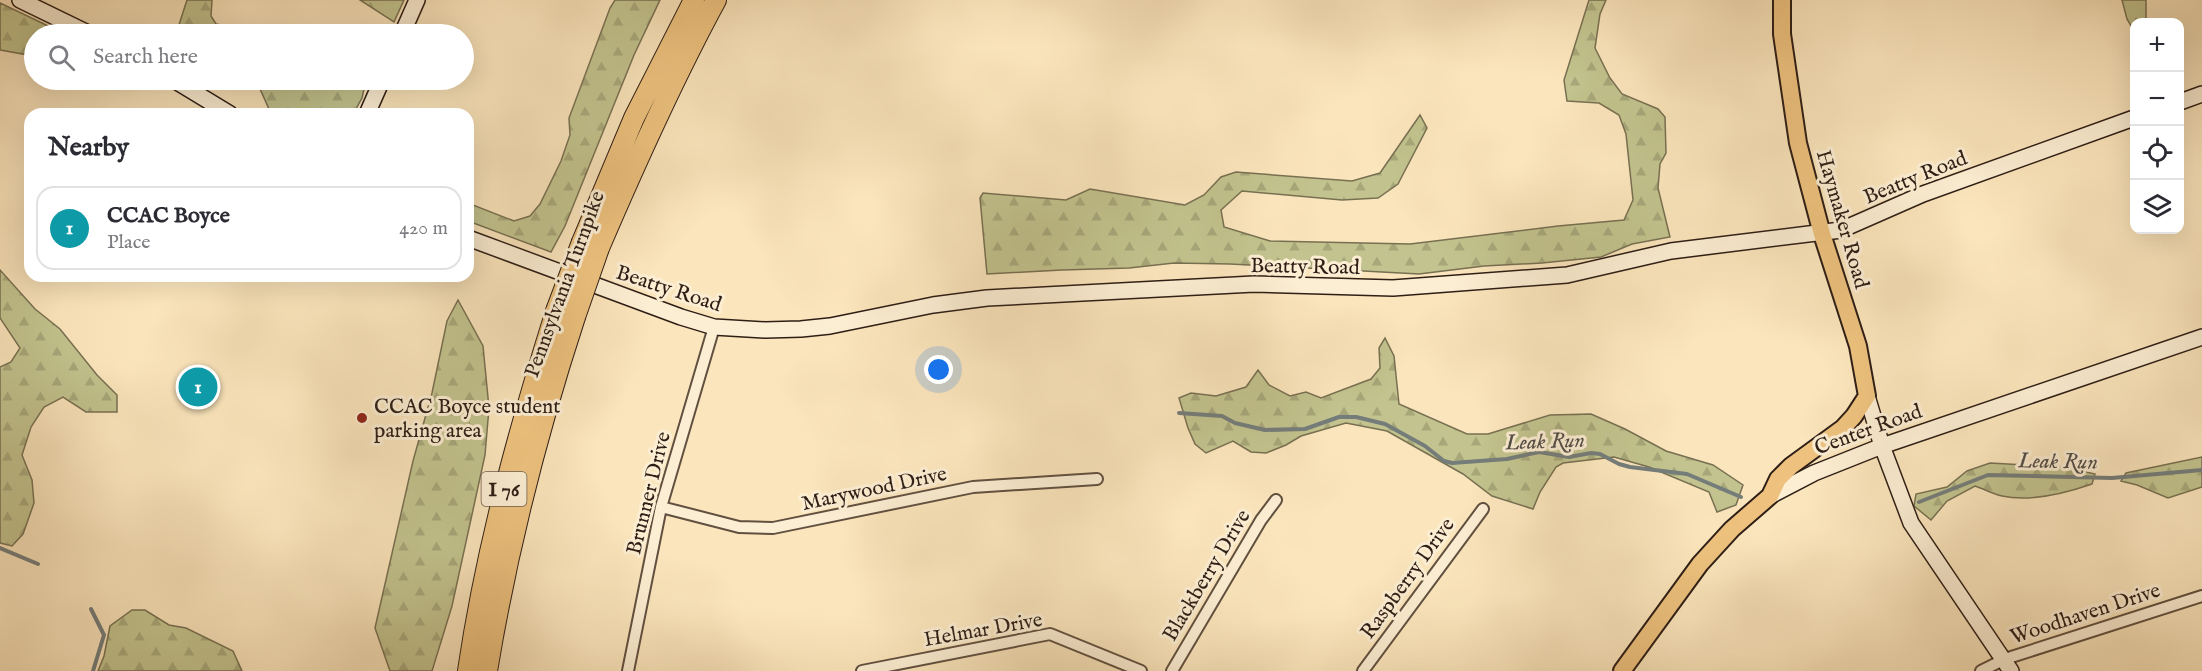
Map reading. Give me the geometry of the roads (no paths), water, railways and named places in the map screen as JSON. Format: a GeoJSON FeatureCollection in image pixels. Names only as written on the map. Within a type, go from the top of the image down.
{"type":"FeatureCollection","features":[{"type":"Feature","properties":{"kind":"highway","name":"Pennsylvania Turnpike"},"geometry":{"type":"LineString","coordinates":[[468,671],[504,489],[530,396],[566,314],[634,118],[694,0]]}},
{"type":"Feature","properties":{"kind":"highway","name":"Pennsylvania Turnpike"},"geometry":{"type":"LineString","coordinates":[[591,245],[716,0]]}},
{"type":"Feature","properties":{"kind":"highway","name":"Pennsylvania Turnpike"},"geometry":{"type":"LineString","coordinates":[[488,671],[504,573],[566,314]]}},
{"type":"Feature","properties":{"kind":"main road","name":"Haymaker Road"},"geometry":{"type":"LineString","coordinates":[[1782,0],[1782,34],[1798,142],[1822,234],[1858,346],[1867,396]]}},
{"type":"Feature","properties":{"kind":"main road"},"geometry":{"type":"LineString","coordinates":[[1770,496],[1778,479],[1807,453],[1843,428],[1867,396]]}},
{"type":"Feature","properties":{"kind":"main road","name":"Center Road"},"geometry":{"type":"LineString","coordinates":[[1622,671],[1700,564],[1732,529],[1770,496]]}},
{"type":"Feature","properties":{"kind":"street"},"geometry":{"type":"LineString","coordinates":[[20,0],[69,24]]}},
{"type":"Feature","properties":{"kind":"street"},"geometry":{"type":"LineString","coordinates":[[406,24],[417,0]]}},
{"type":"Feature","properties":{"kind":"street"},"geometry":{"type":"LineString","coordinates":[[190,90],[220,108]]}},
{"type":"Feature","properties":{"kind":"street"},"geometry":{"type":"LineString","coordinates":[[370,108],[378,90]]}},
{"type":"Feature","properties":{"kind":"street"},"geometry":{"type":"LineString","coordinates":[[2184,101],[2202,94]]}},
{"type":"Feature","properties":{"kind":"street","name":"Beatty Road"},"geometry":{"type":"LineString","coordinates":[[474,240],[631,299],[714,327],[765,330],[830,326],[933,305],[999,298],[1254,284],[1393,288],[1524,279],[1567,275],[1671,251],[1841,230],[1923,194],[2130,119]]}},
{"type":"Feature","properties":{"kind":"street","name":"Brunner Drive"},"geometry":{"type":"LineString","coordinates":[[628,671],[661,507],[714,327]]}},
{"type":"Feature","properties":{"kind":"street","name":"Center Road"},"geometry":{"type":"LineString","coordinates":[[1770,496],[1814,473],[1882,446],[2202,337]]}},
{"type":"Feature","properties":{"kind":"street","name":"Haymaker Road"},"geometry":{"type":"LineString","coordinates":[[1867,396],[1882,446],[1911,523],[2008,665]]}},
{"type":"Feature","properties":{"kind":"street","name":"Marywood Drive"},"geometry":{"type":"LineString","coordinates":[[661,507],[739,527],[773,528],[973,487],[1097,479]]}},
{"type":"Feature","properties":{"kind":"street","name":"Blackberry Drive"},"geometry":{"type":"LineString","coordinates":[[1172,671],[1261,520],[1276,500]]}},
{"type":"Feature","properties":{"kind":"street","name":"Raspberry Drive"},"geometry":{"type":"LineString","coordinates":[[1363,671],[1483,509]]}},
{"type":"Feature","properties":{"kind":"street","name":"Woodhaven Drive"},"geometry":{"type":"LineString","coordinates":[[1982,671],[2008,665],[2202,596]]}},
{"type":"Feature","properties":{"kind":"street","name":"Helmar Drive"},"geometry":{"type":"LineString","coordinates":[[862,671],[1050,634],[1141,671]]}},
{"type":"Feature","properties":{"kind":"waterway","name":"Leak Run"},"geometry":{"type":"LineString","coordinates":[[1179,413],[1222,416],[1235,423],[1265,430],[1305,429],[1339,417],[1356,417],[1385,424],[1425,446],[1444,461],[1452,463],[1507,459],[1539,452],[1569,457],[1591,453],[1600,454],[1630,467],[1687,474],[1741,497]]}},
{"type":"Feature","properties":{"kind":"waterway","name":"Leak Run"},"geometry":{"type":"LineString","coordinates":[[1919,502],[1988,475],[2112,478],[2202,470]]}},
{"type":"Feature","properties":{"kind":"waterway"},"geometry":{"type":"LineString","coordinates":[[0,548],[38,564]]}},
{"type":"Feature","properties":{"kind":"waterway"},"geometry":{"type":"LineString","coordinates":[[91,609],[104,635],[93,671]]}},
{"type":"Feature","properties":{"kind":"place","name":"CCAC Boyce"},"geometry":{"type":"Point","coordinates":[198,387]}},
{"type":"Feature","properties":{"kind":"place","name":"CCAC Boyce student parking area"},"geometry":{"type":"Point","coordinates":[362,418]}}]}
